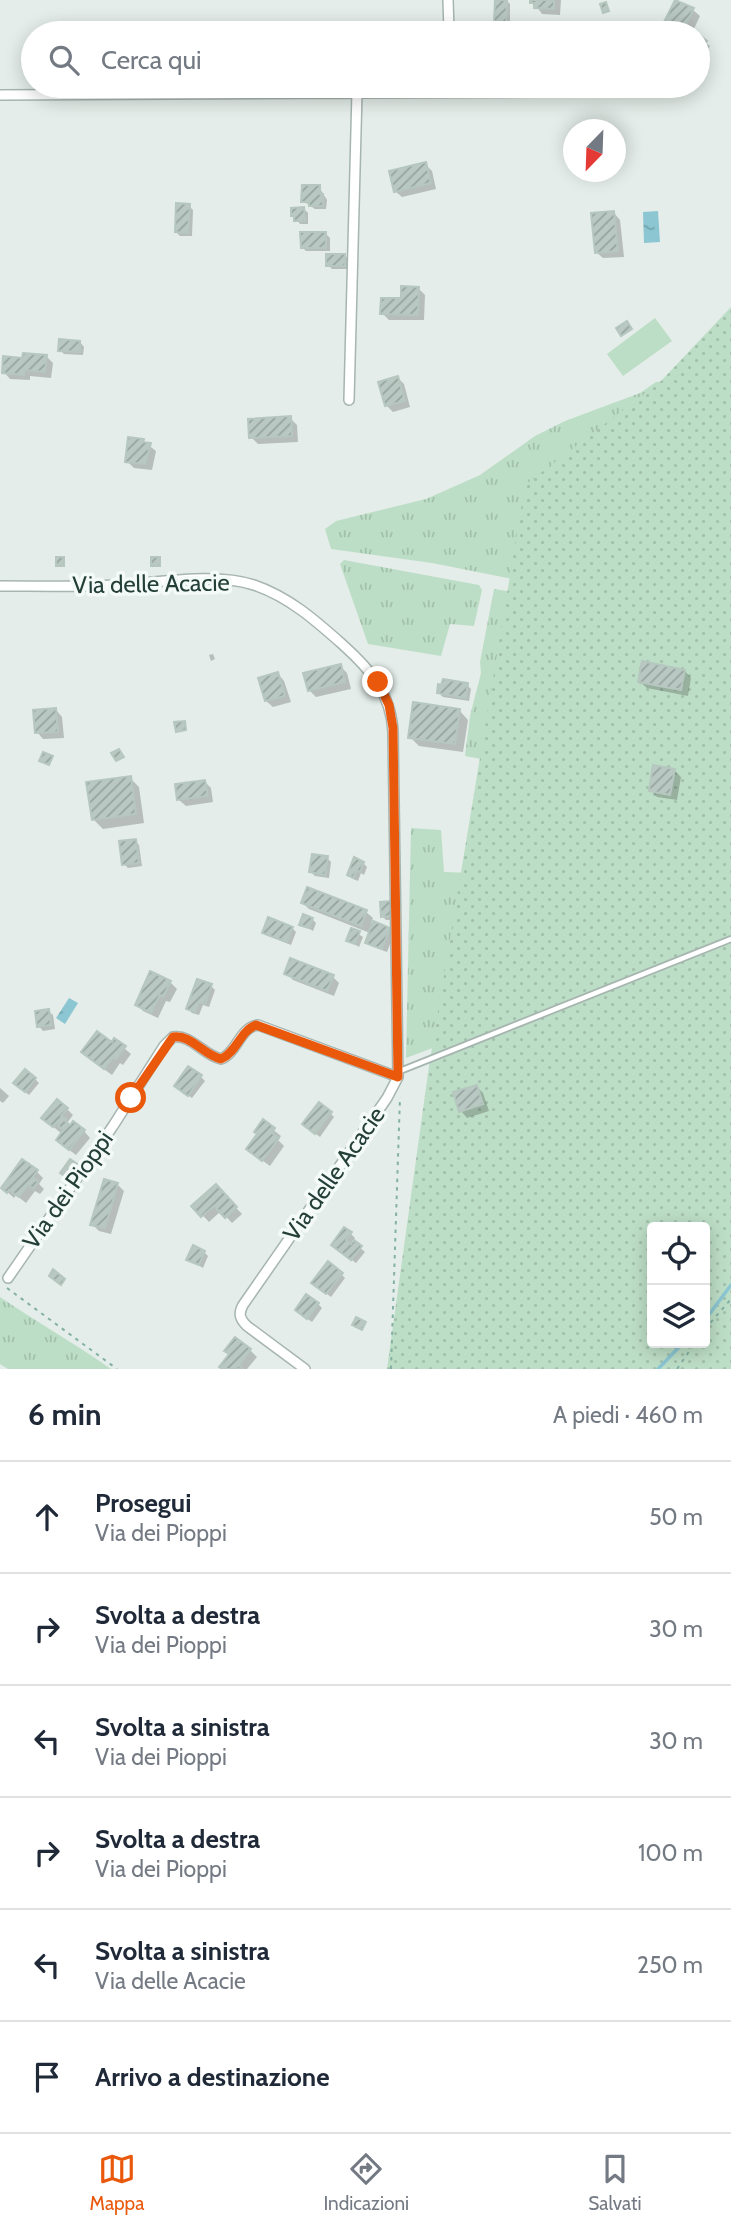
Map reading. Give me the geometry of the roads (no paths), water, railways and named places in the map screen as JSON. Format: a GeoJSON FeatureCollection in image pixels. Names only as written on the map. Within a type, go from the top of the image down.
{"type":"FeatureCollection","features":[{"type":"Feature","properties":{"kind":"street"},"geometry":{"type":"LineString","coordinates":[[449,0],[449,21]]}},
{"type":"Feature","properties":{"kind":"street"},"geometry":{"type":"LineString","coordinates":[[0,94],[21,94]]}},
{"type":"Feature","properties":{"kind":"street"},"geometry":{"type":"LineString","coordinates":[[349,400],[357,98]]}},
{"type":"Feature","properties":{"kind":"street","name":"Via delle Acacie"},"geometry":{"type":"LineString","coordinates":[[0,586],[110,586],[209,580],[246,583],[297,606],[372,673],[386,697],[393,728],[398,1074],[387,1098],[241,1308],[240,1316],[245,1324],[305,1369]]}},
{"type":"Feature","properties":{"kind":"street","name":"Via dei Pioppi"},"geometry":{"type":"LineString","coordinates":[[8,1278],[173,1037],[186,1038],[213,1057],[221,1059],[229,1054],[249,1028],[258,1025],[398,1074]]}},
{"type":"Feature","properties":{"kind":"lane"},"geometry":{"type":"LineString","coordinates":[[398,1074],[731,939]]}},
{"type":"Feature","properties":{"kind":"water"},"geometry":{"type":"Polygon","coordinates":[[[658,211],[660,242],[644,243],[643,212],[658,211]]]}},
{"type":"Feature","properties":{"kind":"water"},"geometry":{"type":"Polygon","coordinates":[[[69,998],[78,1003],[65,1024],[56,1018],[69,998]]]}},
{"type":"Feature","properties":{"kind":"waterway"},"geometry":{"type":"LineString","coordinates":[[710,1313],[731,1285]]}},
{"type":"Feature","properties":{"kind":"waterway"},"geometry":{"type":"LineString","coordinates":[[658,1369],[678,1348]]}}]}
